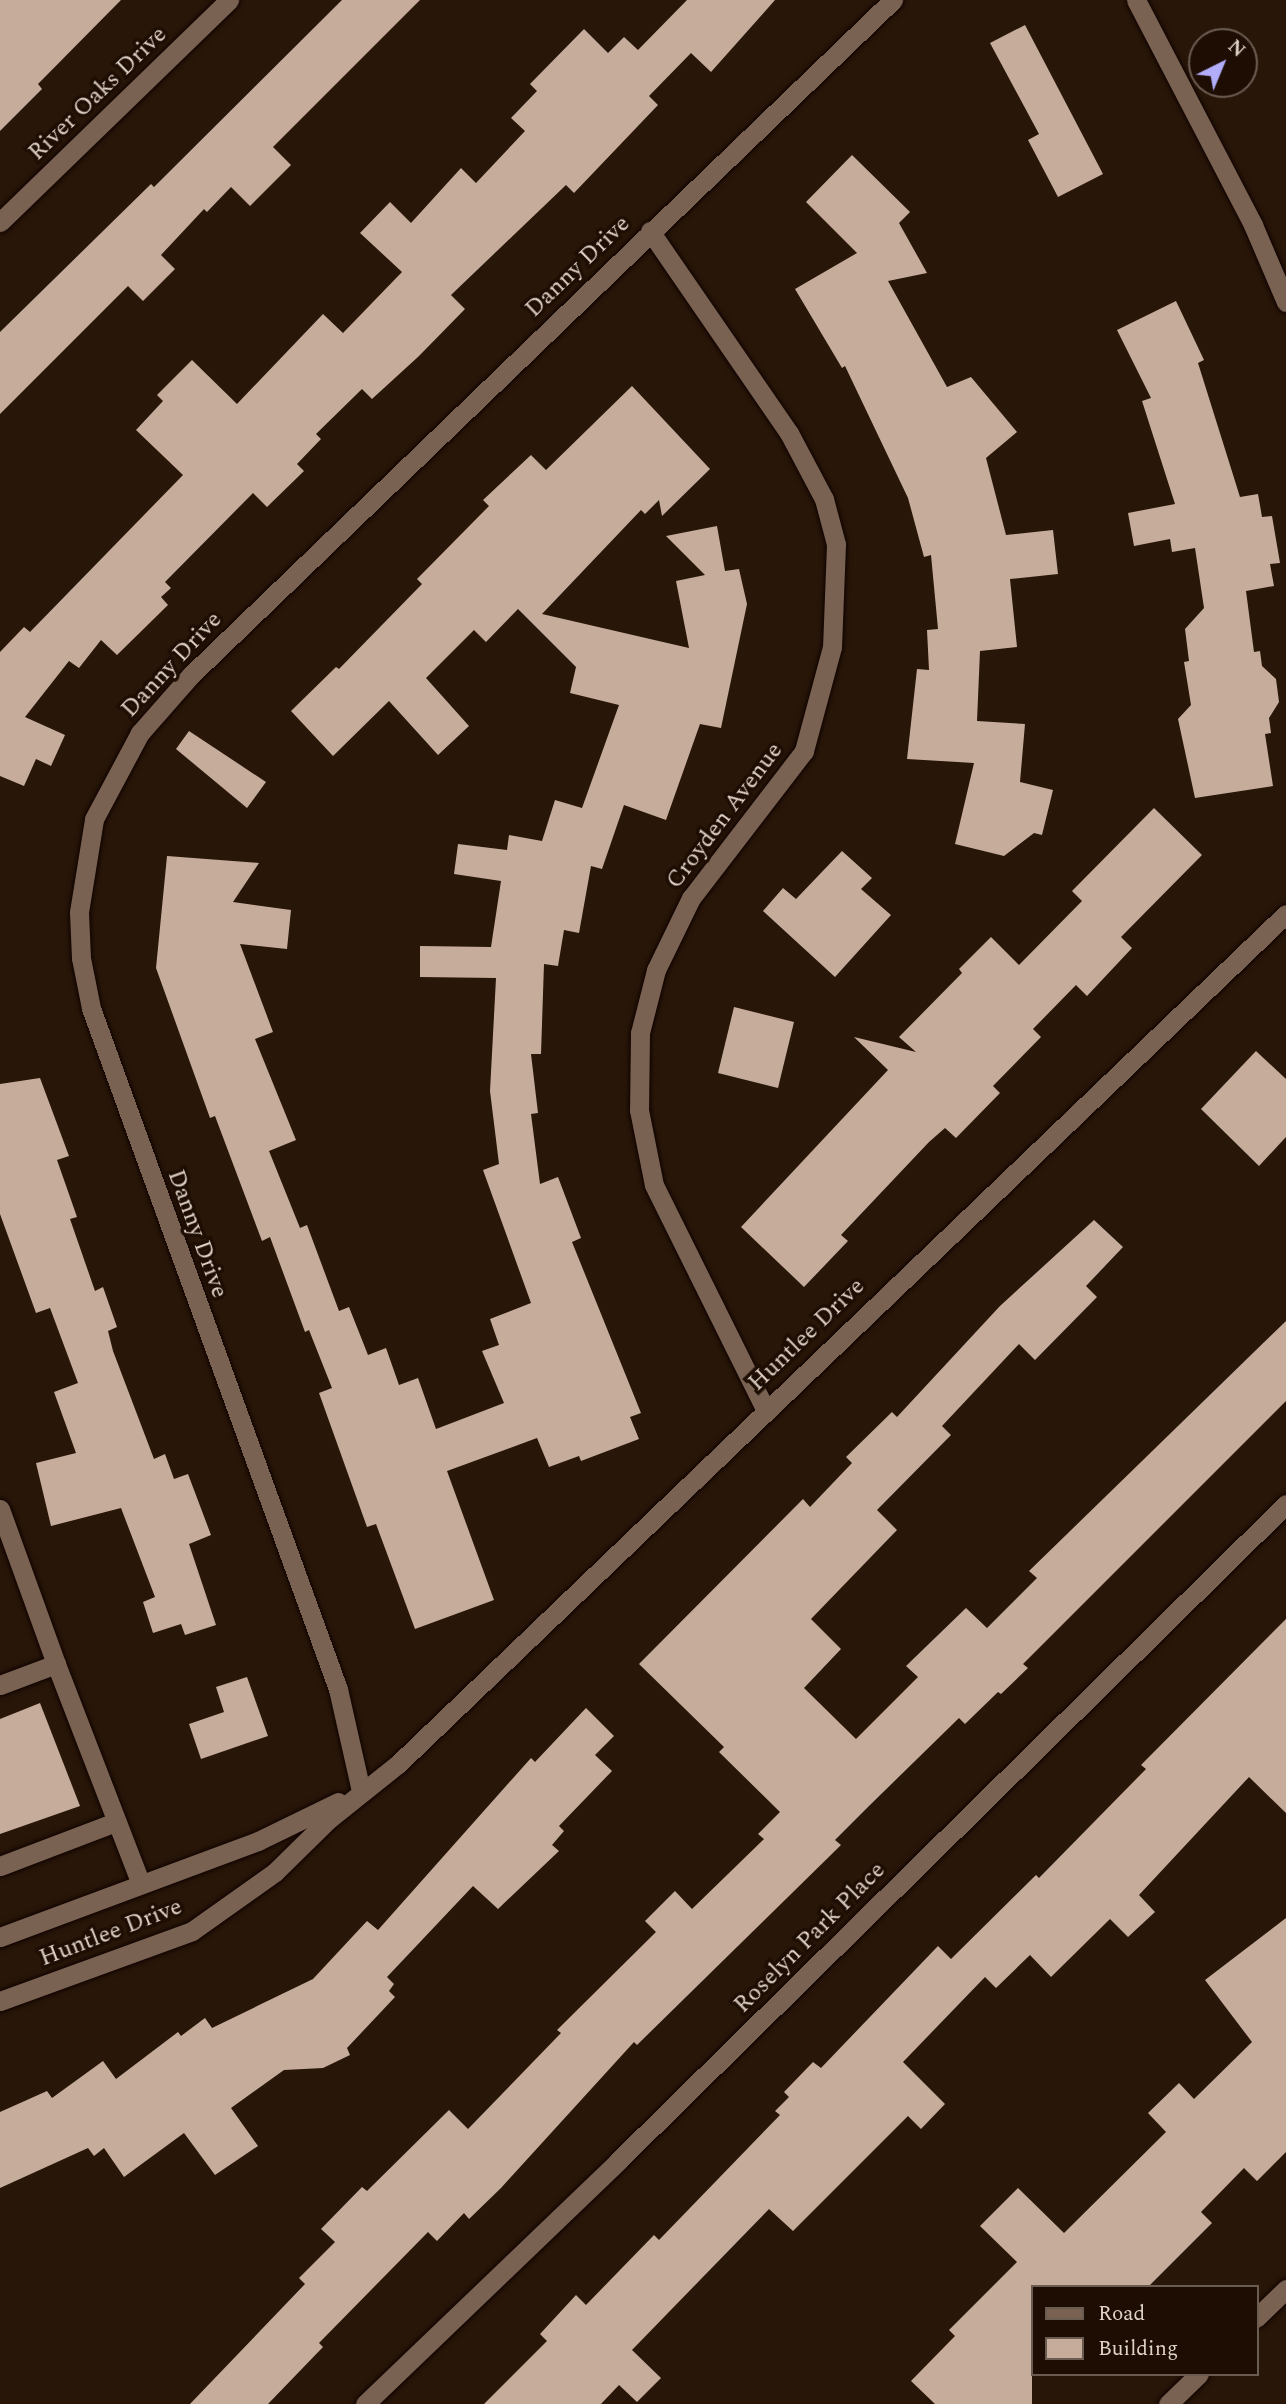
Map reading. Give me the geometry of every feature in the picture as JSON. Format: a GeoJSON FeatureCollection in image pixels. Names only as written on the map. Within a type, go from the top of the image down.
{"type":"FeatureCollection","features":[{"type":"Feature","properties":{"kind":"street","name":"River Oaks Drive"},"geometry":{"type":"LineString","coordinates":[[0,222],[229,0]]}},
{"type":"Feature","properties":{"kind":"street","name":"Danny Drive"},"geometry":{"type":"LineString","coordinates":[[361,1791],[338,1689],[91,1008],[81,958],[79,912],[94,819],[140,733],[191,675],[893,0]]}},
{"type":"Feature","properties":{"kind":"street"},"geometry":{"type":"LineString","coordinates":[[1136,0],[1254,225],[1286,302]]}},
{"type":"Feature","properties":{"kind":"street","name":"Croyden Avenue"},"geometry":{"type":"LineString","coordinates":[[650,232],[789,433],[824,499],[836,544],[832,647],[804,751],[691,898],[656,970],[640,1033],[639,1110],[654,1185],[765,1409]]}},
{"type":"Feature","properties":{"kind":"street","name":"Huntlee Drive"},"geometry":{"type":"LineString","coordinates":[[0,2001],[192,1931],[275,1872],[361,1791],[398,1764],[765,1409],[1286,914]]}},
{"type":"Feature","properties":{"kind":"street","name":"Roselyn Park Place"},"geometry":{"type":"LineString","coordinates":[[365,2404],[618,2161],[1286,1504]]}},
{"type":"Feature","properties":{"kind":"street"},"geometry":{"type":"LineString","coordinates":[[0,1509],[56,1664],[141,1884]]}},
{"type":"Feature","properties":{"kind":"street"},"geometry":{"type":"LineString","coordinates":[[0,1685],[56,1664]]}},
{"type":"Feature","properties":{"kind":"street","name":"Huntlee Drive"},"geometry":{"type":"LineString","coordinates":[[0,1937],[258,1841],[361,1791]]}},
{"type":"Feature","properties":{"kind":"street"},"geometry":{"type":"LineString","coordinates":[[0,1866],[116,1822]]}},
{"type":"Feature","properties":{"kind":"street"},"geometry":{"type":"LineString","coordinates":[[1258,2316],[1286,2289]]}},
{"type":"Feature","properties":{"kind":"street"},"geometry":{"type":"LineString","coordinates":[[1168,2404],[1197,2376]]}},
{"type":"Feature","properties":{"kind":"building"},"geometry":{"type":"Polygon","coordinates":[[[0,0],[121,0],[38,84],[42,89],[0,131],[0,0]]]}},
{"type":"Feature","properties":{"kind":"building"},"geometry":{"type":"Polygon","coordinates":[[[342,0],[420,0],[273,147],[291,165],[250,206],[231,187],[207,212],[204,209],[161,255],[175,269],[143,301],[128,286],[0,414],[0,332],[151,184],[154,187],[342,0]]]}},
{"type":"Feature","properties":{"kind":"building"},"geometry":{"type":"Polygon","coordinates":[[[687,0],[775,0],[711,72],[691,53],[649,96],[658,105],[574,193],[566,185],[451,295],[465,309],[419,356],[372,399],[362,389],[316,434],[321,439],[297,464],[304,471],[267,507],[253,493],[165,582],[171,588],[161,597],[168,605],[117,655],[101,640],[79,668],[69,661],[25,717],[65,735],[51,766],[36,759],[24,786],[0,776],[0,652],[24,627],[30,632],[183,475],[136,430],[163,401],[157,395],[192,360],[237,404],[323,314],[343,333],[402,272],[360,233],[390,202],[411,223],[461,168],[476,183],[525,131],[511,118],[537,91],[530,84],[584,29],[608,53],[624,37],[638,50],[687,0]]]}},
{"type":"Feature","properties":{"kind":"building"},"geometry":{"type":"Polygon","coordinates":[[[1025,25],[1103,174],[1058,197],[1028,140],[1039,134],[990,43],[1025,25]]]}},
{"type":"Feature","properties":{"kind":"building"},"geometry":{"type":"Polygon","coordinates":[[[852,155],[910,212],[899,223],[927,273],[888,281],[947,387],[971,377],[1017,432],[986,458],[1006,535],[1053,530],[1058,574],[1010,579],[1017,647],[980,651],[977,721],[1025,724],[1020,782],[1053,790],[1042,835],[1034,833],[1004,856],[955,844],[974,763],[907,759],[917,669],[929,670],[927,630],[938,629],[931,555],[924,557],[908,498],[845,366],[842,368],[795,289],[857,253],[806,202],[852,155]]]}},
{"type":"Feature","properties":{"kind":"building"},"geometry":{"type":"Polygon","coordinates":[[[1176,301],[1204,360],[1198,363],[1240,497],[1258,494],[1262,517],[1272,516],[1280,563],[1270,564],[1274,586],[1246,591],[1254,652],[1260,651],[1262,666],[1276,679],[1279,702],[1269,718],[1271,733],[1265,734],[1273,786],[1195,798],[1178,719],[1191,705],[1184,662],[1189,661],[1185,629],[1204,608],[1195,548],[1172,552],[1170,539],[1134,546],[1128,513],[1175,504],[1142,401],[1151,398],[1117,330],[1176,301]]]}},
{"type":"Feature","properties":{"kind":"building"},"geometry":{"type":"Polygon","coordinates":[[[632,386],[710,469],[662,516],[659,500],[645,514],[641,510],[542,614],[689,648],[676,581],[705,575],[666,536],[717,526],[725,571],[739,569],[747,604],[721,728],[700,724],[666,820],[624,805],[602,869],[591,866],[579,933],[564,930],[558,966],[544,964],[541,1054],[531,1054],[538,1113],[531,1114],[540,1184],[558,1177],[581,1238],[572,1242],[641,1413],[630,1417],[639,1439],[581,1461],[579,1456],[549,1467],[537,1438],[447,1471],[494,1600],[415,1629],[376,1524],[367,1527],[319,1393],[332,1388],[309,1330],[305,1332],[270,1237],[262,1241],[215,1116],[210,1118],[156,968],[167,856],[259,863],[233,902],[291,910],[287,949],[240,944],[273,1032],[255,1039],[296,1140],[269,1151],[300,1228],[307,1225],[339,1311],[349,1307],[368,1355],[386,1348],[399,1385],[418,1378],[436,1429],[504,1403],[482,1351],[499,1345],[490,1319],[531,1303],[483,1170],[499,1164],[490,1091],[496,978],[420,977],[420,946],[491,947],[501,881],[454,874],[458,844],[507,850],[509,835],[542,841],[555,800],[582,808],[619,705],[570,693],[576,667],[518,609],[486,642],[474,630],[426,678],[469,726],[438,755],[389,701],[333,756],[291,711],[336,667],[339,669],[422,584],[417,579],[489,506],[483,500],[531,455],[546,470],[632,386]]]}},
{"type":"Feature","properties":{"kind":"building"},"geometry":{"type":"Polygon","coordinates":[[[189,731],[266,782],[247,808],[176,749],[189,731]]]}},
{"type":"Feature","properties":{"kind":"building"},"geometry":{"type":"Polygon","coordinates":[[[1154,808],[1202,855],[1121,937],[1132,948],[1087,996],[1076,985],[1033,1029],[1041,1037],[993,1086],[1000,1093],[956,1138],[945,1128],[929,1142],[841,1235],[848,1241],[804,1287],[741,1227],[888,1070],[854,1037],[916,1052],[899,1037],[962,973],[959,969],[991,937],[1019,965],[1082,901],[1072,891],[1154,808]]]}},
{"type":"Feature","properties":{"kind":"building"},"geometry":{"type":"Polygon","coordinates":[[[842,851],[872,878],[861,889],[891,915],[835,977],[763,911],[783,888],[796,899],[842,851]]]}},
{"type":"Feature","properties":{"kind":"building"},"geometry":{"type":"Polygon","coordinates":[[[734,1007],[794,1022],[778,1088],[718,1073],[734,1007]]]}},
{"type":"Feature","properties":{"kind":"building"},"geometry":{"type":"Polygon","coordinates":[[[1256,1051],[1286,1079],[1286,1137],[1259,1166],[1201,1109],[1256,1051]]]}},
{"type":"Feature","properties":{"kind":"building"},"geometry":{"type":"Polygon","coordinates":[[[40,1078],[69,1156],[57,1160],[77,1217],[70,1219],[95,1291],[103,1287],[117,1327],[108,1331],[113,1351],[154,1459],[165,1454],[174,1479],[188,1474],[211,1535],[189,1544],[216,1625],[185,1635],[181,1624],[153,1633],[143,1602],[155,1597],[121,1508],[51,1526],[36,1463],[76,1453],[54,1392],[78,1383],[50,1308],[36,1313],[0,1214],[0,1084],[40,1078]]]}},
{"type":"Feature","properties":{"kind":"building"},"geometry":{"type":"Polygon","coordinates":[[[1094,1220],[1123,1247],[1086,1286],[1097,1297],[1035,1360],[1019,1344],[942,1426],[951,1435],[877,1510],[897,1530],[811,1619],[841,1649],[804,1688],[856,1739],[918,1677],[906,1666],[966,1608],[987,1628],[1037,1578],[1029,1571],[1286,1321],[1286,1401],[1023,1664],[1028,1668],[965,1724],[959,1718],[835,1840],[841,1845],[637,2045],[634,2042],[501,2188],[469,2219],[464,2213],[437,2241],[428,2232],[319,2343],[323,2347],[268,2404],[190,2404],[305,2284],[299,2278],[335,2242],[321,2229],[362,2187],[367,2191],[449,2110],[468,2129],[561,2033],[557,2030],[656,1932],[645,1921],[675,1891],[692,1909],[764,1839],[758,1834],[780,1812],[719,1752],[724,1747],[639,1664],[803,1499],[810,1507],[852,1463],[846,1457],[892,1412],[897,1417],[1000,1306],[1094,1220]]]}},
{"type":"Feature","properties":{"kind":"building"},"geometry":{"type":"Polygon","coordinates":[[[1286,1619],[1286,1813],[1249,1777],[1139,1895],[1155,1912],[1128,1937],[1110,1919],[1051,1977],[1030,1955],[996,1988],[985,1977],[903,2062],[945,2104],[921,2129],[908,2116],[793,2231],[769,2209],[632,2350],[661,2378],[637,2402],[619,2385],[601,2404],[484,2404],[547,2341],[540,2334],[576,2295],[586,2305],[654,2235],[659,2240],[780,2115],[775,2111],[789,2097],[784,2092],[813,2062],[821,2068],[938,1946],[951,1959],[1036,1875],[1039,1878],[1146,1769],[1141,1765],[1286,1619]]]}},
{"type":"Feature","properties":{"kind":"building"},"geometry":{"type":"Polygon","coordinates":[[[247,1677],[268,1736],[201,1759],[189,1724],[224,1712],[216,1687],[247,1677]]]}},
{"type":"Feature","properties":{"kind":"building"},"geometry":{"type":"Polygon","coordinates":[[[40,1703],[80,1806],[0,1834],[0,1719],[40,1703]]]}},
{"type":"Feature","properties":{"kind":"building"},"geometry":{"type":"Polygon","coordinates":[[[586,1708],[614,1736],[595,1755],[612,1771],[559,1826],[564,1831],[552,1845],[559,1851],[498,1909],[473,1886],[387,1977],[394,1984],[389,1991],[395,1997],[347,2048],[350,2055],[323,2068],[284,2070],[231,2108],[258,2146],[215,2175],[184,2133],[124,2177],[104,2148],[94,2156],[88,2148],[0,2188],[0,2112],[47,2091],[52,2098],[103,2061],[116,2079],[178,2032],[181,2036],[205,2018],[212,2028],[313,1979],[367,1921],[378,1930],[531,1758],[535,1762],[586,1708]]]}},
{"type":"Feature","properties":{"kind":"building"},"geometry":{"type":"Polygon","coordinates":[[[1286,1918],[1286,2152],[1257,2181],[1244,2168],[1201,2212],[1212,2223],[1150,2285],[1030,2285],[1032,2404],[935,2404],[911,2381],[955,2336],[949,2330],[1017,2262],[980,2226],[1018,2188],[1064,2233],[1166,2132],[1148,2113],[1179,2083],[1194,2099],[1252,2042],[1205,1980],[1286,1918]]]}}]}
